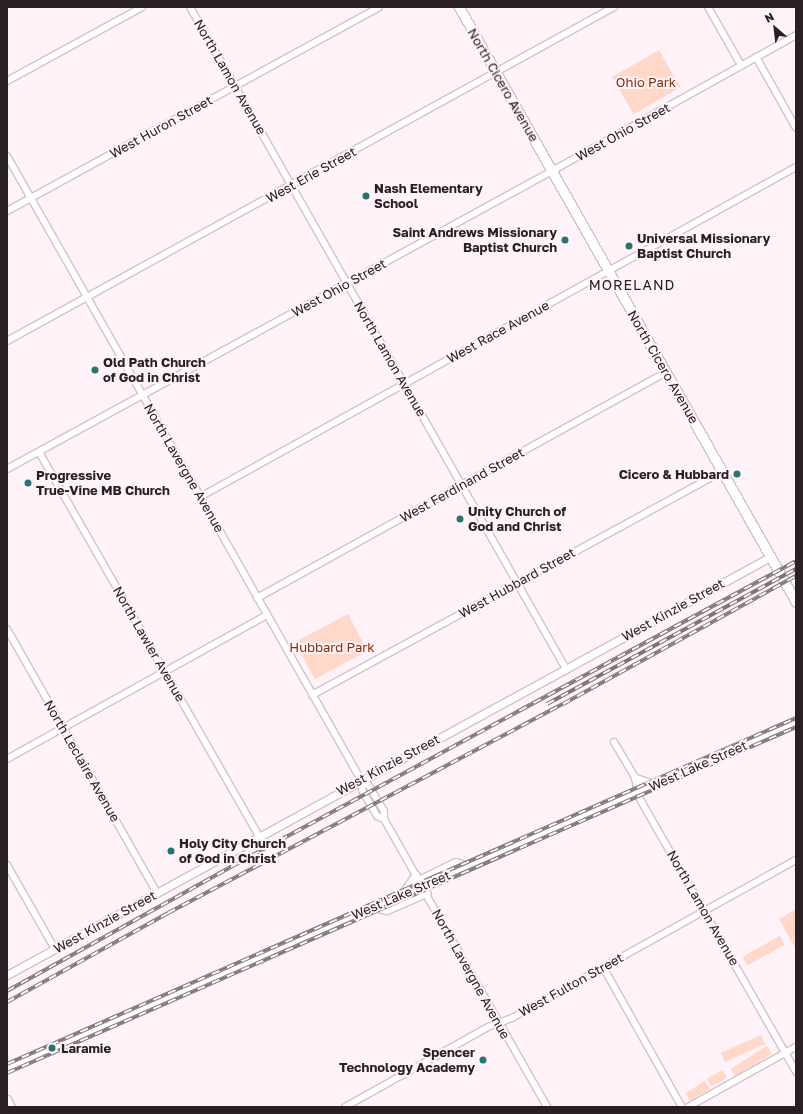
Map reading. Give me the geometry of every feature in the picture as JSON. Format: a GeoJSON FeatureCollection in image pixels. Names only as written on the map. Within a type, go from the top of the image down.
{"type":"FeatureCollection","features":[{"type":"Feature","properties":{"kind":"main road","name":"North Cicero Avenue"},"geometry":{"type":"LineString","coordinates":[[459,7],[795,598]]}},
{"type":"Feature","properties":{"kind":"main road","name":"West Lake Street"},"geometry":{"type":"LineString","coordinates":[[7,1068],[796,723]]}},
{"type":"Feature","properties":{"kind":"main road"},"geometry":{"type":"LineString","coordinates":[[636,780],[655,784]]}},
{"type":"Feature","properties":{"kind":"main road"},"geometry":{"type":"LineString","coordinates":[[374,908],[387,910],[456,863],[467,867]]}},
{"type":"Feature","properties":{"kind":"main road"},"geometry":{"type":"LineString","coordinates":[[403,895],[438,880]]}},
{"type":"Feature","properties":{"kind":"street"},"geometry":{"type":"LineString","coordinates":[[7,81],[142,7]]}},
{"type":"Feature","properties":{"kind":"street","name":"North Lamon Avenue"},"geometry":{"type":"LineString","coordinates":[[190,7],[566,669]]}},
{"type":"Feature","properties":{"kind":"street","name":"West Huron Street"},"geometry":{"type":"LineString","coordinates":[[7,211],[379,7]]}},
{"type":"Feature","properties":{"kind":"street","name":"West Erie Street"},"geometry":{"type":"LineString","coordinates":[[7,341],[614,7]]}},
{"type":"Feature","properties":{"kind":"street"},"geometry":{"type":"LineString","coordinates":[[708,7],[741,66]]}},
{"type":"Feature","properties":{"kind":"street","name":"West Ohio Street"},"geometry":{"type":"LineString","coordinates":[[7,469],[347,284],[796,35]]}},
{"type":"Feature","properties":{"kind":"street"},"geometry":{"type":"LineString","coordinates":[[756,57],[796,128]]}},
{"type":"Feature","properties":{"kind":"street","name":"North Lavergne Avenue"},"geometry":{"type":"LineString","coordinates":[[7,156],[361,780],[370,786],[384,811],[384,819],[547,1107]]}},
{"type":"Feature","properties":{"kind":"street","name":"West Race Avenue"},"geometry":{"type":"LineString","coordinates":[[200,497],[796,167]]}},
{"type":"Feature","properties":{"kind":"street","name":"West Ferdinand Street"},"geometry":{"type":"LineString","coordinates":[[257,598],[666,372]]}},
{"type":"Feature","properties":{"kind":"street","name":"North Lawler Avenue"},"geometry":{"type":"LineString","coordinates":[[39,452],[258,836]]}},
{"type":"Feature","properties":{"kind":"street","name":"West Hubbard Street"},"geometry":{"type":"LineString","coordinates":[[312,694],[518,584],[722,471]]}},
{"type":"Feature","properties":{"kind":"street","name":"West Kinzie Street"},"geometry":{"type":"LineString","coordinates":[[7,976],[258,836],[566,669],[770,556]]}},
{"type":"Feature","properties":{"kind":"street"},"geometry":{"type":"LineString","coordinates":[[7,759],[268,615]]}},
{"type":"Feature","properties":{"kind":"street","name":"North Leclaire Avenue"},"geometry":{"type":"LineString","coordinates":[[7,629],[157,893]]}},
{"type":"Feature","properties":{"kind":"street","name":"North Lamon Avenue"},"geometry":{"type":"LineString","coordinates":[[614,742],[636,780],[637,793],[796,1072]]}},
{"type":"Feature","properties":{"kind":"street","name":"West Fulton Street"},"geometry":{"type":"LineString","coordinates":[[345,1107],[499,1023],[512,1018],[796,860]]}},
{"type":"Feature","properties":{"kind":"street"},"geometry":{"type":"LineString","coordinates":[[7,865],[55,949]]}},
{"type":"Feature","properties":{"kind":"street"},"geometry":{"type":"LineString","coordinates":[[603,967],[682,1107]]}},
{"type":"Feature","properties":{"kind":"street"},"geometry":{"type":"LineString","coordinates":[[688,1107],[796,1047]]}},
{"type":"Feature","properties":{"kind":"street"},"geometry":{"type":"LineString","coordinates":[[7,1099],[12,1107]]}},
{"type":"Feature","properties":{"kind":"green space","name":"Ohio Park"},"geometry":{"type":"Polygon","coordinates":[[[659,50],[680,87],[634,114],[612,77],[659,50]]]}},
{"type":"Feature","properties":{"kind":"green space","name":"Hubbard Park"},"geometry":{"type":"Polygon","coordinates":[[[348,614],[368,651],[315,679],[295,642],[348,614]]]}},
{"type":"Feature","properties":{"kind":"green space"},"geometry":{"type":"Polygon","coordinates":[[[796,909],[796,949],[779,919],[796,909]]]}},
{"type":"Feature","properties":{"kind":"green space"},"geometry":{"type":"Polygon","coordinates":[[[780,936],[785,945],[747,966],[742,957],[780,936]]]}},
{"type":"Feature","properties":{"kind":"green space"},"geometry":{"type":"Polygon","coordinates":[[[761,1035],[765,1044],[725,1062],[721,1053],[761,1035]]]}},
{"type":"Feature","properties":{"kind":"green space"},"geometry":{"type":"Polygon","coordinates":[[[767,1046],[772,1054],[735,1076],[731,1069],[767,1046]]]}},
{"type":"Feature","properties":{"kind":"green space"},"geometry":{"type":"Polygon","coordinates":[[[723,1070],[727,1078],[711,1086],[707,1078],[723,1070]]]}},
{"type":"Feature","properties":{"kind":"green space"},"geometry":{"type":"Polygon","coordinates":[[[705,1081],[710,1089],[690,1101],[685,1093],[705,1081]]]}},
{"type":"Feature","properties":{"kind":"railway"},"geometry":{"type":"LineString","coordinates":[[7,991],[238,863],[796,561]]}},
{"type":"Feature","properties":{"kind":"railway"},"geometry":{"type":"LineString","coordinates":[[547,704],[796,569]]}},
{"type":"Feature","properties":{"kind":"railway"},"geometry":{"type":"LineString","coordinates":[[7,1002],[168,913],[563,704],[796,576]]}},
{"type":"Feature","properties":{"kind":"railway"},"geometry":{"type":"LineString","coordinates":[[7,1064],[796,718]]}},
{"type":"Feature","properties":{"kind":"railway"},"geometry":{"type":"LineString","coordinates":[[7,1073],[796,727]]}},
{"type":"Feature","properties":{"kind":"place","name":"Nash Elementary School"},"geometry":{"type":"Point","coordinates":[366,196]}},
{"type":"Feature","properties":{"kind":"place","name":"Saint Andrews Missionary Baptist Church"},"geometry":{"type":"Point","coordinates":[565,240]}},
{"type":"Feature","properties":{"kind":"place","name":"Universal Missionary Baptist Church"},"geometry":{"type":"Point","coordinates":[629,246]}},
{"type":"Feature","properties":{"kind":"place","name":"Old Path Church of God in Christ"},"geometry":{"type":"Point","coordinates":[95,370]}},
{"type":"Feature","properties":{"kind":"place","name":"Cicero & Hubbard"},"geometry":{"type":"Point","coordinates":[737,474]}},
{"type":"Feature","properties":{"kind":"place","name":"Progressive True-Vine MB Church"},"geometry":{"type":"Point","coordinates":[28,483]}},
{"type":"Feature","properties":{"kind":"place","name":"Unity Church of God and Christ"},"geometry":{"type":"Point","coordinates":[460,519]}},
{"type":"Feature","properties":{"kind":"place","name":"Holy City Church of God in Christ"},"geometry":{"type":"Point","coordinates":[171,851]}},
{"type":"Feature","properties":{"kind":"place","name":"Laramie"},"geometry":{"type":"Point","coordinates":[52,1048]}},
{"type":"Feature","properties":{"kind":"place","name":"Spencer Technology Academy"},"geometry":{"type":"Point","coordinates":[483,1060]}},
{"type":"Feature","properties":{"kind":"district","name":"MORELAND"},"geometry":{"type":"Point","coordinates":[632,285]}}]}
